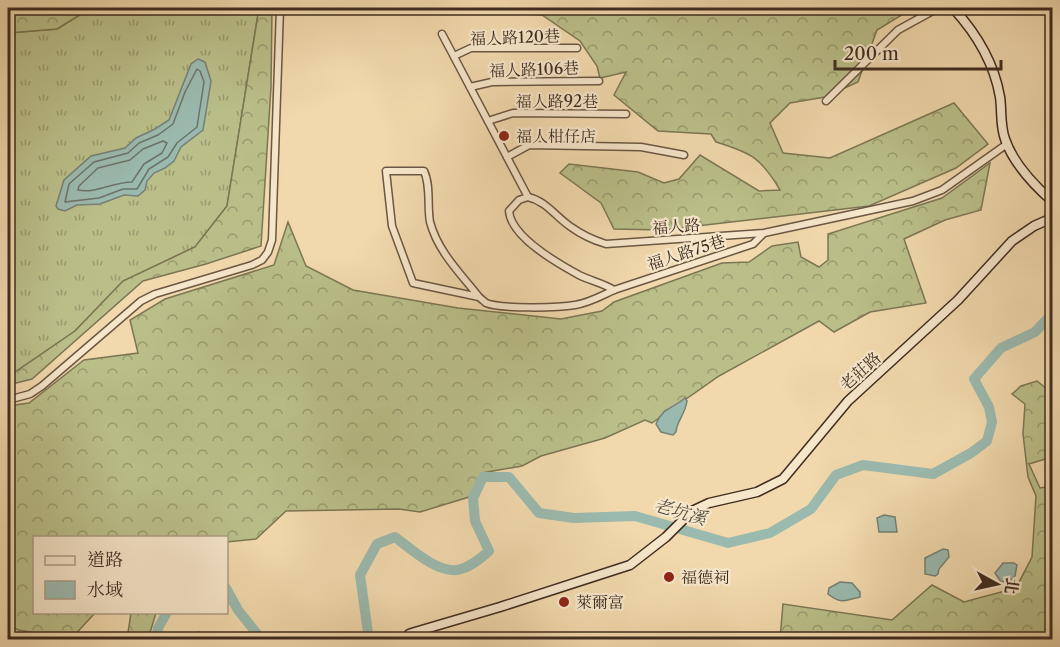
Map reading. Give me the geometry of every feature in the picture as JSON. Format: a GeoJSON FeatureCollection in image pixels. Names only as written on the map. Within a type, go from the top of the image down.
{"type":"FeatureCollection","features":[{"type":"Feature","properties":{"kind":"street"},"geometry":{"type":"LineString","coordinates":[[8,400],[30,394],[42,386],[141,301],[155,294],[252,265],[262,260],[268,252],[272,240],[275,204],[280,8]]}},
{"type":"Feature","properties":{"kind":"street"},"geometry":{"type":"LineString","coordinates":[[826,101],[898,30],[938,8]]}},
{"type":"Feature","properties":{"kind":"street"},"geometry":{"type":"LineString","coordinates":[[953,8],[981,43],[988,58],[999,94],[1003,135],[1007,144],[1024,172],[1053,201]]}},
{"type":"Feature","properties":{"kind":"street"},"geometry":{"type":"LineString","coordinates":[[442,34],[528,197],[519,200],[509,211],[512,226],[521,237],[580,275],[614,290]]}},
{"type":"Feature","properties":{"kind":"street","name":"福人路120巷"},"geometry":{"type":"LineString","coordinates":[[454,56],[471,48],[577,48]]}},
{"type":"Feature","properties":{"kind":"street","name":"福人路106巷"},"geometry":{"type":"LineString","coordinates":[[470,87],[492,81],[599,81]]}},
{"type":"Feature","properties":{"kind":"street","name":"福人路92巷"},"geometry":{"type":"LineString","coordinates":[[488,121],[513,113],[626,114]]}},
{"type":"Feature","properties":{"kind":"street","name":"福人路"},"geometry":{"type":"LineString","coordinates":[[528,197],[538,199],[569,226],[587,238],[606,244],[764,233],[913,201],[942,190],[1007,144]]}},
{"type":"Feature","properties":{"kind":"street"},"geometry":{"type":"LineString","coordinates":[[507,157],[529,145],[641,147],[684,155]]}},
{"type":"Feature","properties":{"kind":"street","name":"福人路75巷"},"geometry":{"type":"LineString","coordinates":[[479,297],[413,283],[392,226],[386,171],[424,171],[430,221],[437,241],[486,303],[517,307],[574,305],[753,244],[764,233]]}},
{"type":"Feature","properties":{"kind":"street","name":"老莊路"},"geometry":{"type":"LineString","coordinates":[[404,639],[415,632],[500,608],[624,568],[671,531],[692,511],[710,503],[757,492],[783,479],[848,401],[958,300],[1012,241],[1034,226],[1053,218]]}},
{"type":"Feature","properties":{"kind":"street"},"geometry":{"type":"LineString","coordinates":[[192,639],[199,636],[213,639]]}},
{"type":"Feature","properties":{"kind":"green space"},"geometry":{"type":"Polygon","coordinates":[[[8,8],[91,8],[57,29],[8,33],[8,8]]]}},
{"type":"Feature","properties":{"kind":"green space"},"geometry":{"type":"Polygon","coordinates":[[[91,8],[259,8],[227,206],[195,247],[123,281],[75,331],[8,377],[8,33],[57,29],[91,8]]]}},
{"type":"Feature","properties":{"kind":"green space"},"geometry":{"type":"Polygon","coordinates":[[[259,8],[272,8],[271,87],[261,246],[143,281],[32,379],[8,385],[8,377],[75,331],[123,281],[195,247],[227,206],[259,8]]]}},
{"type":"Feature","properties":{"kind":"green space"},"geometry":{"type":"Polygon","coordinates":[[[446,8],[913,8],[877,30],[858,82],[825,97],[790,103],[770,123],[783,153],[830,158],[954,103],[988,144],[956,168],[869,206],[662,230],[614,229],[601,203],[560,173],[569,164],[638,172],[664,183],[679,179],[700,155],[759,191],[780,190],[767,171],[754,158],[716,142],[711,134],[658,131],[614,95],[626,72],[600,78],[597,66],[580,41],[542,15],[446,8]]]}},
{"type":"Feature","properties":{"kind":"green space"},"geometry":{"type":"Polygon","coordinates":[[[990,163],[981,210],[945,220],[904,239],[926,303],[870,312],[834,332],[819,321],[719,376],[652,423],[645,420],[605,438],[541,456],[522,466],[482,473],[469,497],[420,512],[399,509],[286,511],[256,539],[228,542],[228,536],[33,536],[33,614],[94,614],[71,639],[18,630],[8,624],[8,406],[29,403],[84,360],[138,353],[130,320],[165,299],[274,265],[288,222],[306,266],[353,290],[458,308],[561,319],[602,311],[614,302],[722,263],[749,262],[772,246],[798,242],[801,257],[819,267],[828,260],[828,234],[942,198],[990,163]]]}},
{"type":"Feature","properties":{"kind":"green space"},"geometry":{"type":"Polygon","coordinates":[[[1037,381],[1052,393],[1052,430],[1048,449],[1052,457],[1029,464],[1040,488],[1052,486],[1052,639],[780,639],[783,604],[892,620],[932,585],[964,602],[1016,588],[1032,557],[1036,496],[1028,477],[1023,434],[1025,404],[1012,394],[1021,386],[1037,381]]]}},
{"type":"Feature","properties":{"kind":"green space"},"geometry":{"type":"Polygon","coordinates":[[[131,614],[156,614],[148,639],[127,639],[131,614]]]}},
{"type":"Feature","properties":{"kind":"water"},"geometry":{"type":"Polygon","coordinates":[[[198,59],[205,62],[211,81],[203,130],[181,147],[174,161],[154,173],[147,181],[145,190],[138,196],[124,195],[100,204],[77,205],[65,211],[58,209],[56,206],[64,180],[91,156],[125,148],[136,138],[169,120],[191,64],[198,59]]]}},
{"type":"Feature","properties":{"kind":"water"},"geometry":{"type":"Polygon","coordinates":[[[685,398],[686,406],[676,432],[673,435],[661,432],[656,424],[659,419],[665,411],[685,398]]]}},
{"type":"Feature","properties":{"kind":"water"},"geometry":{"type":"Polygon","coordinates":[[[884,515],[895,517],[897,532],[879,532],[877,518],[884,515]]]}},
{"type":"Feature","properties":{"kind":"water"},"geometry":{"type":"Polygon","coordinates":[[[943,549],[948,550],[949,557],[939,569],[938,574],[935,576],[925,574],[925,558],[943,549]]]}},
{"type":"Feature","properties":{"kind":"water"},"geometry":{"type":"Polygon","coordinates":[[[1003,563],[1017,565],[1015,576],[1011,580],[1001,582],[995,573],[1003,563]]]}},
{"type":"Feature","properties":{"kind":"water"},"geometry":{"type":"Polygon","coordinates":[[[840,582],[852,583],[860,592],[860,597],[840,601],[828,594],[829,588],[840,582]]]}},
{"type":"Feature","properties":{"kind":"waterway","name":"老坑溪"},"geometry":{"type":"LineString","coordinates":[[369,640],[360,575],[377,544],[395,537],[426,560],[444,569],[461,569],[473,564],[489,551],[475,521],[473,498],[483,477],[509,477],[539,513],[574,518],[635,516],[728,543],[770,533],[811,509],[836,475],[863,465],[933,474],[971,453],[987,441],[992,422],[989,407],[974,379],[1001,348],[1035,332],[1052,314]]}},
{"type":"Feature","properties":{"kind":"waterway","name":"老坑溪"},"geometry":{"type":"LineString","coordinates":[[228,592],[238,610],[262,640]]}},
{"type":"Feature","properties":{"kind":"waterway","name":"老坑溪"},"geometry":{"type":"LineString","coordinates":[[156,640],[158,628],[166,614]]}},
{"type":"Feature","properties":{"kind":"place","name":"福人柑仔店"},"geometry":{"type":"Point","coordinates":[504,136]}},
{"type":"Feature","properties":{"kind":"place","name":"福德祠"},"geometry":{"type":"Point","coordinates":[669,577]}},
{"type":"Feature","properties":{"kind":"place","name":"萊爾富"},"geometry":{"type":"Point","coordinates":[564,602]}}]}
